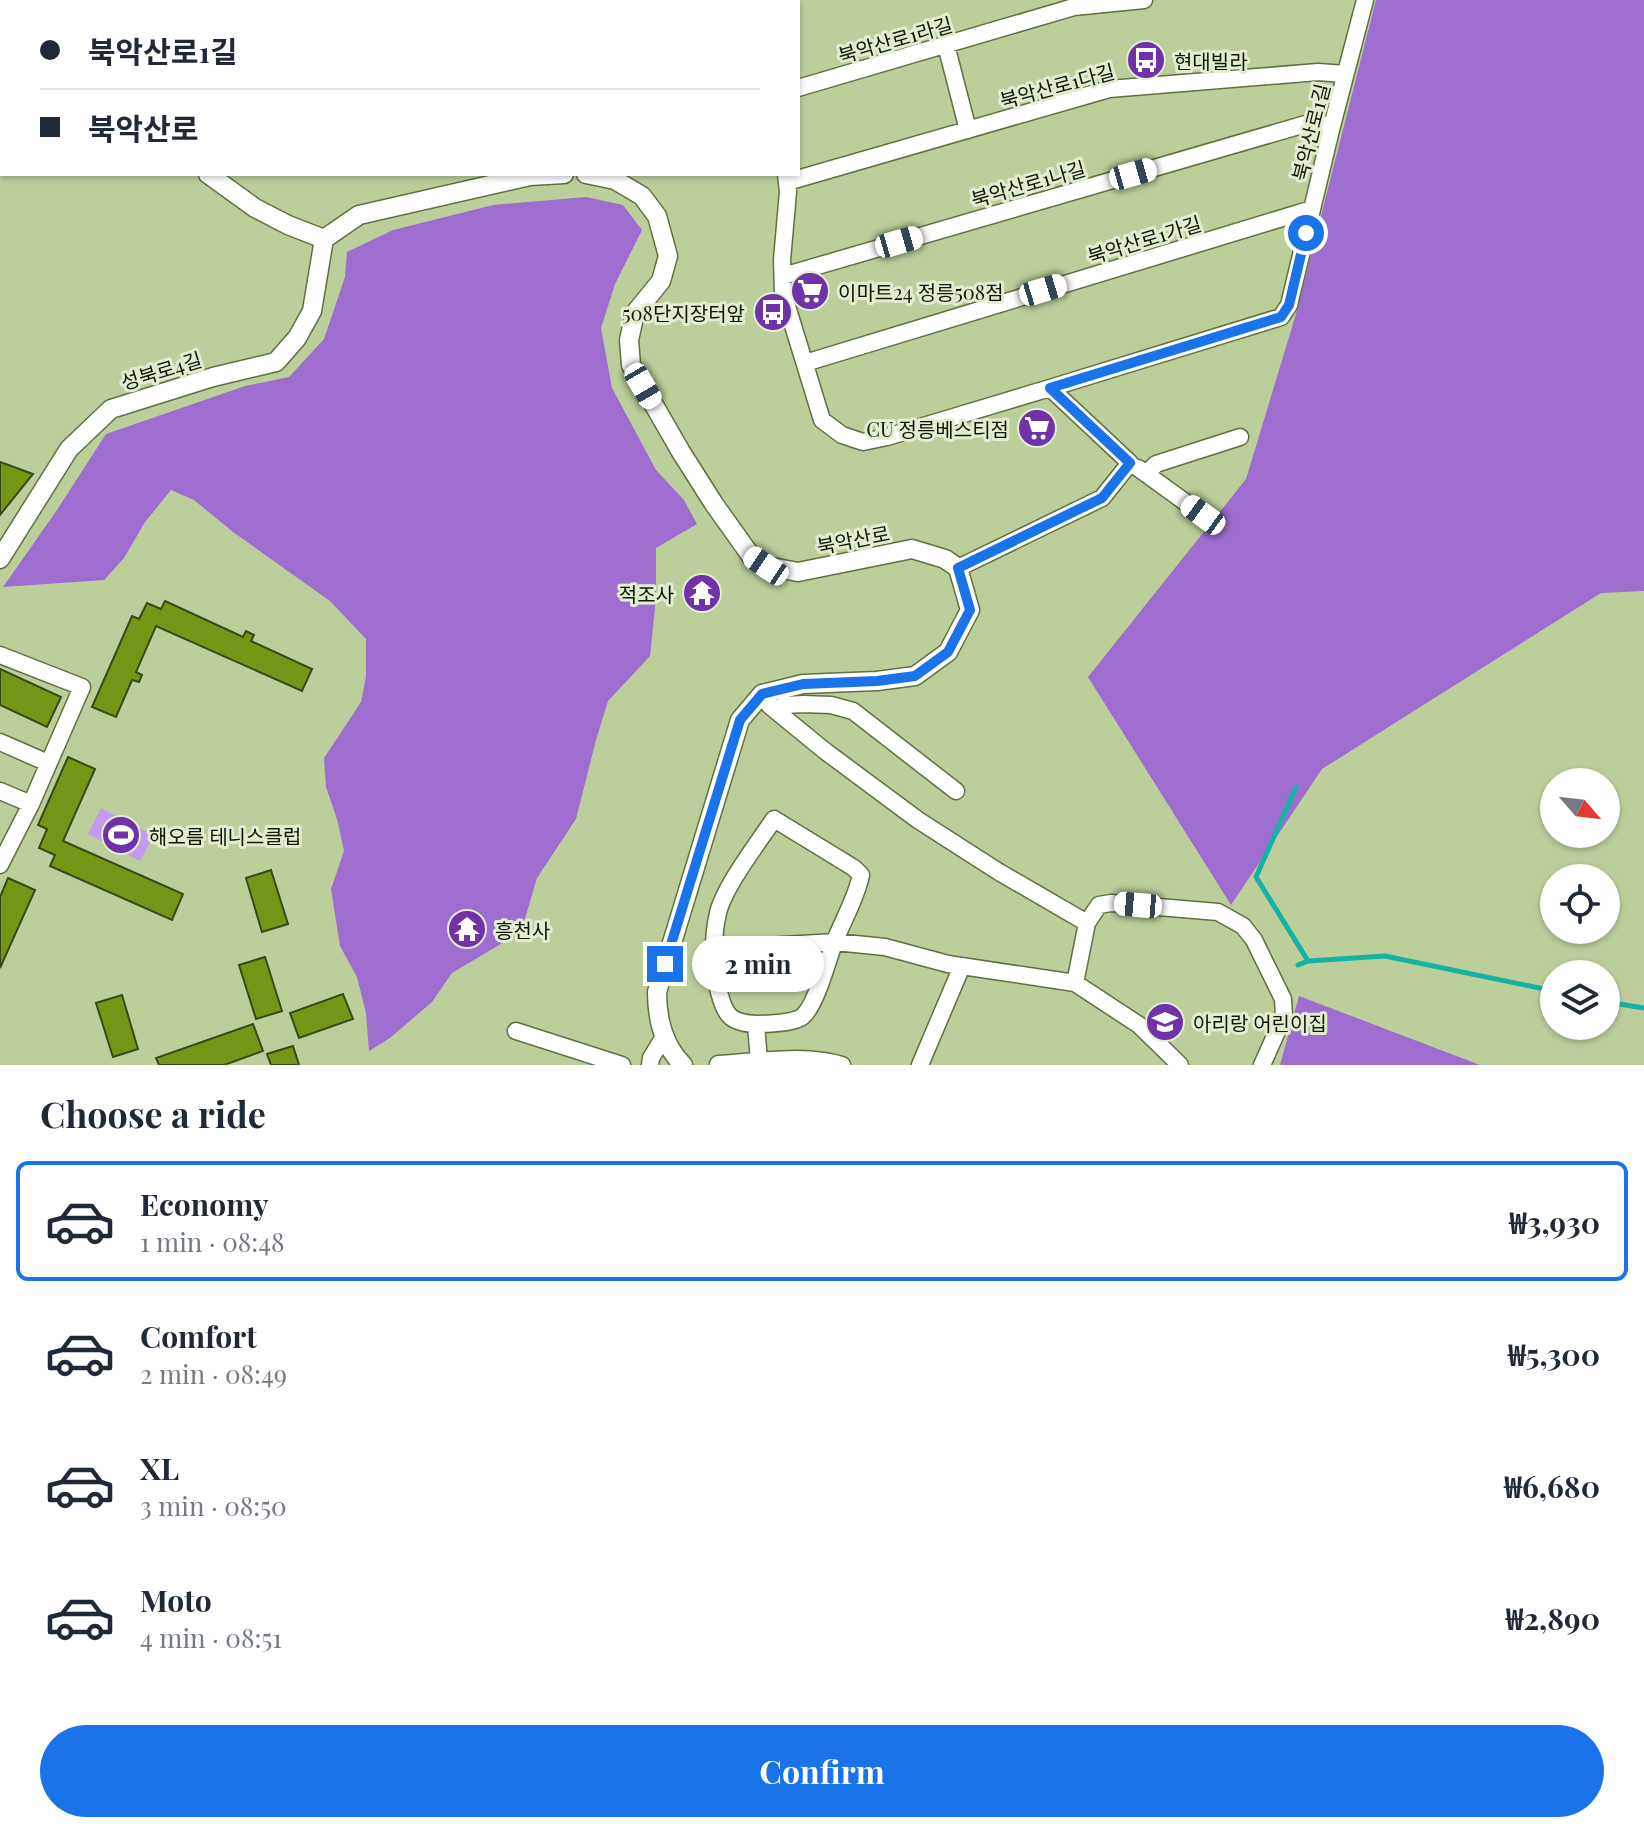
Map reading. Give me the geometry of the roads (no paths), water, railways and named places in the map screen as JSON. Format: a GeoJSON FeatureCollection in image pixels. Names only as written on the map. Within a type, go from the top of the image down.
{"type":"FeatureCollection","features":[{"type":"Feature","properties":{"kind":"street","name":"북악산로1라길"},"geometry":{"type":"LineString","coordinates":[[800,87],[1084,3],[1144,0]]}},
{"type":"Feature","properties":{"kind":"street","name":"북악산로1길"},"geometry":{"type":"LineString","coordinates":[[787,178],[783,293],[822,420],[842,435],[863,442],[1281,317],[1289,305],[1365,0]]}},
{"type":"Feature","properties":{"kind":"street"},"geometry":{"type":"LineString","coordinates":[[946,45],[968,130]]}},
{"type":"Feature","properties":{"kind":"street","name":"북악산로1다길"},"geometry":{"type":"LineString","coordinates":[[800,175],[1109,89],[1318,72],[1345,74]]}},
{"type":"Feature","properties":{"kind":"street","name":"북악산로1나길"},"geometry":{"type":"LineString","coordinates":[[783,276],[1309,123],[1332,126]]}},
{"type":"Feature","properties":{"kind":"street"},"geometry":{"type":"LineString","coordinates":[[211,176],[255,208],[324,239],[359,215],[530,176]]}},
{"type":"Feature","properties":{"kind":"street","name":"북악산로"},"geometry":{"type":"LineString","coordinates":[[596,176],[615,180],[642,196],[657,216],[668,256],[661,281],[635,313],[629,340],[631,365],[681,452],[751,556],[766,566],[798,572],[912,549],[945,559],[958,568]]}},
{"type":"Feature","properties":{"kind":"street","name":"북악산로1가길"},"geometry":{"type":"LineString","coordinates":[[805,363],[1312,209]]}},
{"type":"Feature","properties":{"kind":"street","name":"성북로4길"},"geometry":{"type":"LineString","coordinates":[[0,559],[69,449],[111,409],[213,377],[276,362],[297,338],[312,311],[324,239]]}},
{"type":"Feature","properties":{"kind":"street"},"geometry":{"type":"LineString","coordinates":[[1050,388],[1130,463],[1203,515]]}},
{"type":"Feature","properties":{"kind":"street"},"geometry":{"type":"LineString","coordinates":[[1146,474],[1156,464],[1240,437]]}},
{"type":"Feature","properties":{"kind":"street"},"geometry":{"type":"LineString","coordinates":[[683,1065],[671,1053],[657,1013],[657,992],[740,720],[762,694],[803,684],[915,676],[948,652],[970,610],[958,568],[1102,498],[1130,463]]}},
{"type":"Feature","properties":{"kind":"street"},"geometry":{"type":"LineString","coordinates":[[0,655],[82,687],[31,804],[0,865]]}},
{"type":"Feature","properties":{"kind":"street"},"geometry":{"type":"LineString","coordinates":[[762,694],[775,710],[825,751],[918,820],[1087,923]]}},
{"type":"Feature","properties":{"kind":"street"},"geometry":{"type":"LineString","coordinates":[[775,710],[785,705],[803,704],[831,705],[853,711],[956,791]]}},
{"type":"Feature","properties":{"kind":"street"},"geometry":{"type":"LineString","coordinates":[[0,742],[48,763]]}},
{"type":"Feature","properties":{"kind":"street"},"geometry":{"type":"LineString","coordinates":[[0,791],[31,804]]}},
{"type":"Feature","properties":{"kind":"street"},"geometry":{"type":"LineString","coordinates":[[774,819],[861,875],[858,890],[835,942],[803,1017],[756,1024],[737,1022],[724,1010],[714,971],[718,912],[726,893],[774,819]]}},
{"type":"Feature","properties":{"kind":"street"},"geometry":{"type":"LineString","coordinates":[[1075,983],[1087,923],[1099,905],[1111,903],[1218,912],[1243,926],[1254,940],[1283,999],[1284,1016],[1262,1065]]}},
{"type":"Feature","properties":{"kind":"street"},"geometry":{"type":"LineString","coordinates":[[714,949],[835,942],[885,947],[962,966],[1075,983],[1139,1025],[1180,1065]]}},
{"type":"Feature","properties":{"kind":"street"},"geometry":{"type":"LineString","coordinates":[[920,1065],[962,966]]}},
{"type":"Feature","properties":{"kind":"street"},"geometry":{"type":"LineString","coordinates":[[756,1024],[761,1064]]}},
{"type":"Feature","properties":{"kind":"street"},"geometry":{"type":"LineString","coordinates":[[516,1031],[622,1065]]}},
{"type":"Feature","properties":{"kind":"street"},"geometry":{"type":"LineString","coordinates":[[650,1065],[665,1035]]}},
{"type":"Feature","properties":{"kind":"street"},"geometry":{"type":"LineString","coordinates":[[718,1064],[761,1064],[801,1059],[842,1065]]}},
{"type":"Feature","properties":{"kind":"waterway"},"geometry":{"type":"LineString","coordinates":[[1296,787],[1256,877],[1308,961]]}},
{"type":"Feature","properties":{"kind":"waterway"},"geometry":{"type":"LineString","coordinates":[[1298,965],[1308,961],[1385,956],[1540,988]]}},
{"type":"Feature","properties":{"kind":"waterway"},"geometry":{"type":"LineString","coordinates":[[1620,1004],[1644,1008]]}},
{"type":"Feature","properties":{"kind":"place","name":"현대빌라"},"geometry":{"type":"Point","coordinates":[1146,60]}},
{"type":"Feature","properties":{"kind":"place","name":"이마트24 정릉508점"},"geometry":{"type":"Point","coordinates":[810,291]}},
{"type":"Feature","properties":{"kind":"place","name":"508단지장터앞"},"geometry":{"type":"Point","coordinates":[773,312]}},
{"type":"Feature","properties":{"kind":"place","name":"CU 정릉베스티점"},"geometry":{"type":"Point","coordinates":[1037,428]}},
{"type":"Feature","properties":{"kind":"place","name":"적조사"},"geometry":{"type":"Point","coordinates":[702,593]}},
{"type":"Feature","properties":{"kind":"place","name":"해오름 테니스클럽"},"geometry":{"type":"Point","coordinates":[121,835]}},
{"type":"Feature","properties":{"kind":"place","name":"흥천사"},"geometry":{"type":"Point","coordinates":[467,929]}},
{"type":"Feature","properties":{"kind":"place","name":"아리랑 어린이집"},"geometry":{"type":"Point","coordinates":[1165,1022]}}]}
